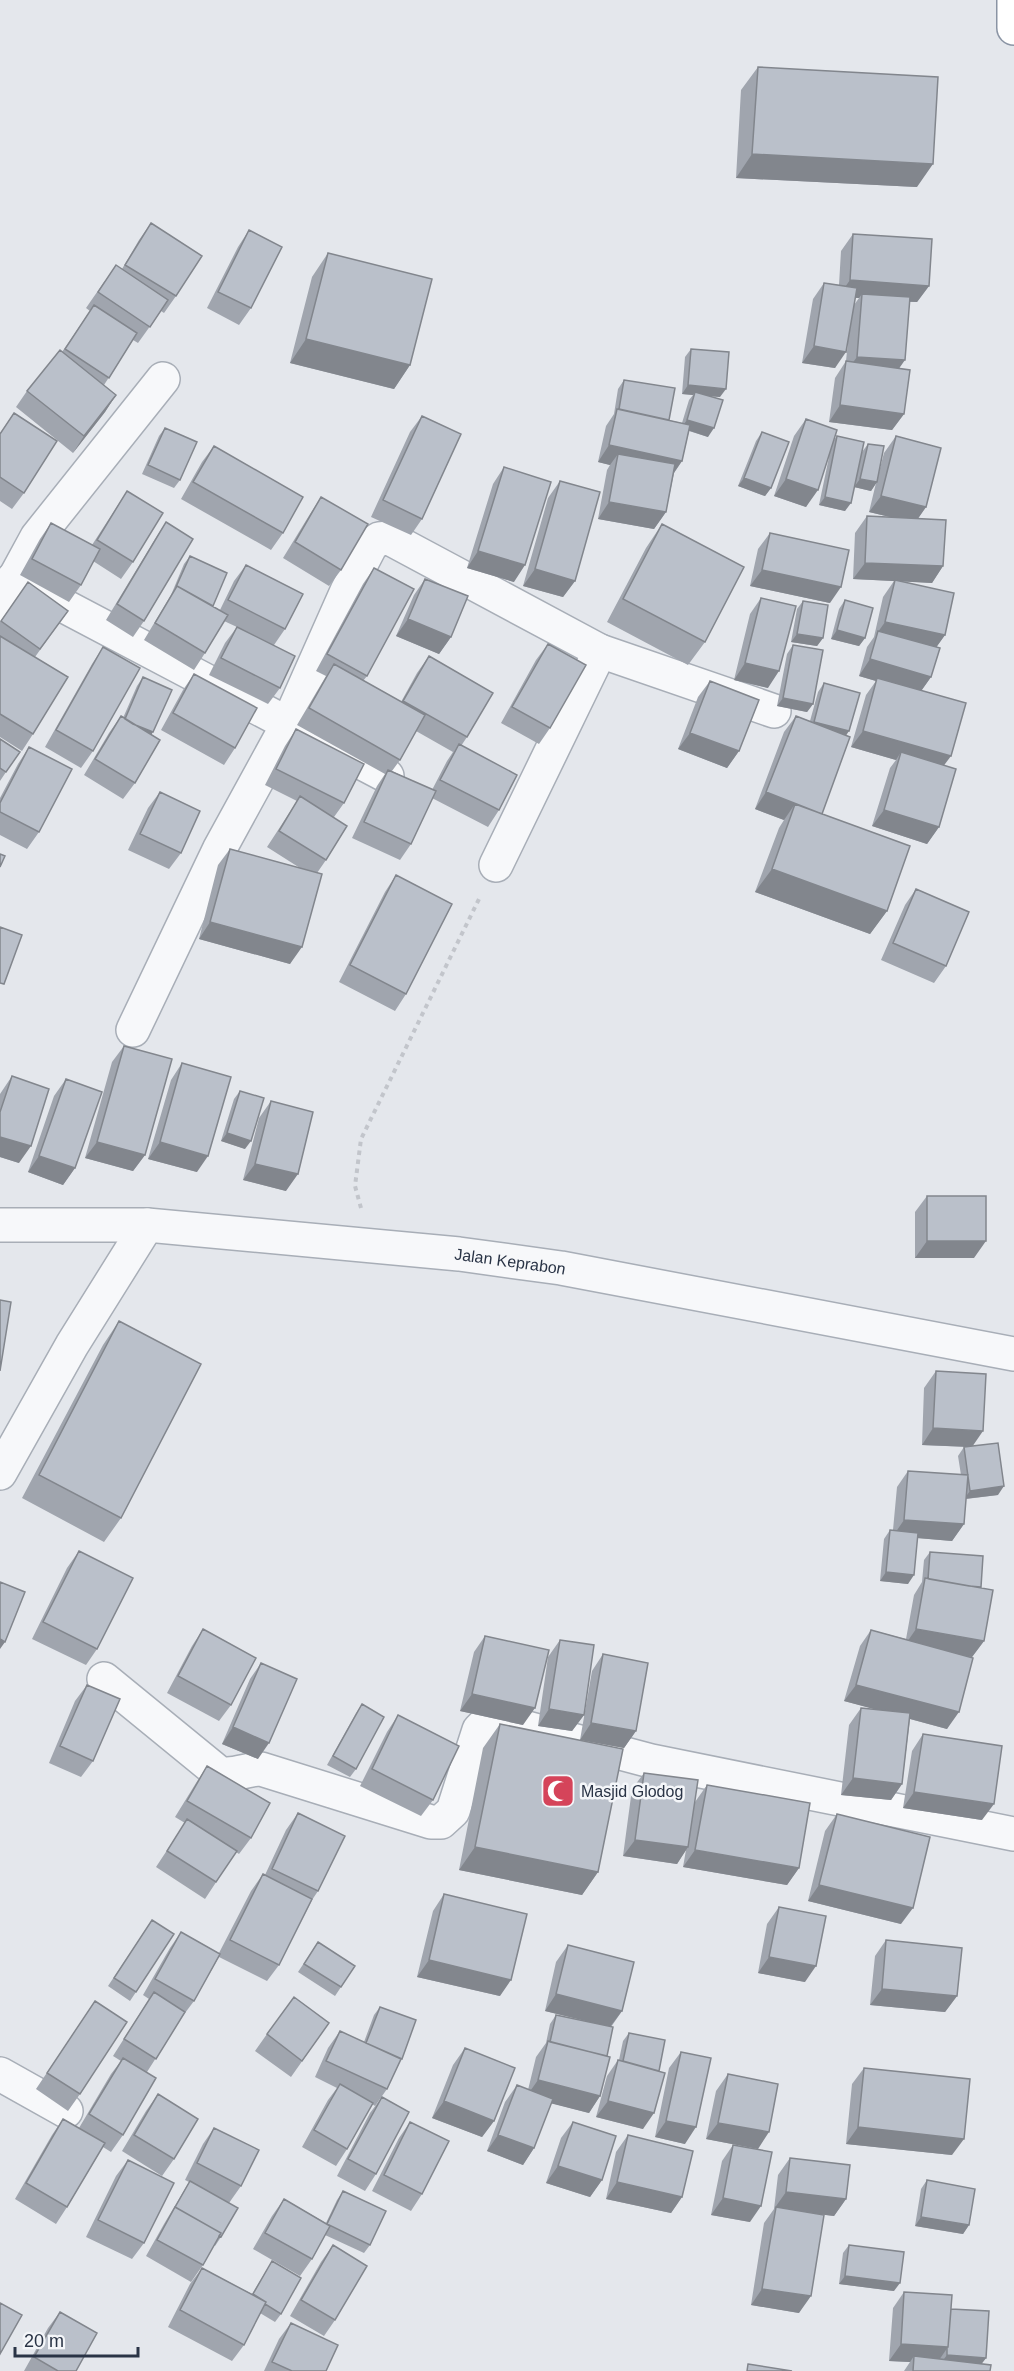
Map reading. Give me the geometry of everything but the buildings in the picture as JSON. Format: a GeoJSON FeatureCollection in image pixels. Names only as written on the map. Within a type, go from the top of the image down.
{"type":"FeatureCollection","features":[{"type":"Feature","properties":{"kind":"highway"},"geometry":{"type":"LineString","coordinates":[[1014,0],[1014,28]]}},
{"type":"Feature","properties":{"kind":"street"},"geometry":{"type":"LineString","coordinates":[[163,379],[37,537],[7,592],[288,724],[387,777]]}},
{"type":"Feature","properties":{"kind":"street"},"geometry":{"type":"LineString","coordinates":[[133,1030],[219,849],[288,724],[347,591],[371,545],[379,539],[389,538],[600,651],[774,711]]}},
{"type":"Feature","properties":{"kind":"street"},"geometry":{"type":"LineString","coordinates":[[496,865],[600,651]]}},
{"type":"Feature","properties":{"kind":"street","name":"Jalan Keprabon"},"geometry":{"type":"LineString","coordinates":[[0,1225],[147,1226],[459,1254],[561,1268],[1014,1354]]}},
{"type":"Feature","properties":{"kind":"street"},"geometry":{"type":"LineString","coordinates":[[0,1473],[72,1345],[147,1226]]}},
{"type":"Feature","properties":{"kind":"street"},"geometry":{"type":"LineString","coordinates":[[104,1679],[219,1773],[227,1776],[249,1769],[261,1769],[431,1822],[441,1822],[453,1811],[479,1730],[485,1724],[504,1722],[651,1761],[1014,1834]]}},
{"type":"Feature","properties":{"kind":"street"},"geometry":{"type":"LineString","coordinates":[[0,2074],[66,2111]]}},
{"type":"Feature","properties":{"kind":"path"},"geometry":{"type":"LineString","coordinates":[[369,1247],[355,1186],[361,1139],[496,865]]}},
{"type":"Feature","properties":{"kind":"place","name":"Masjid Glodog"},"geometry":{"type":"Point","coordinates":[558,1791]}}]}
